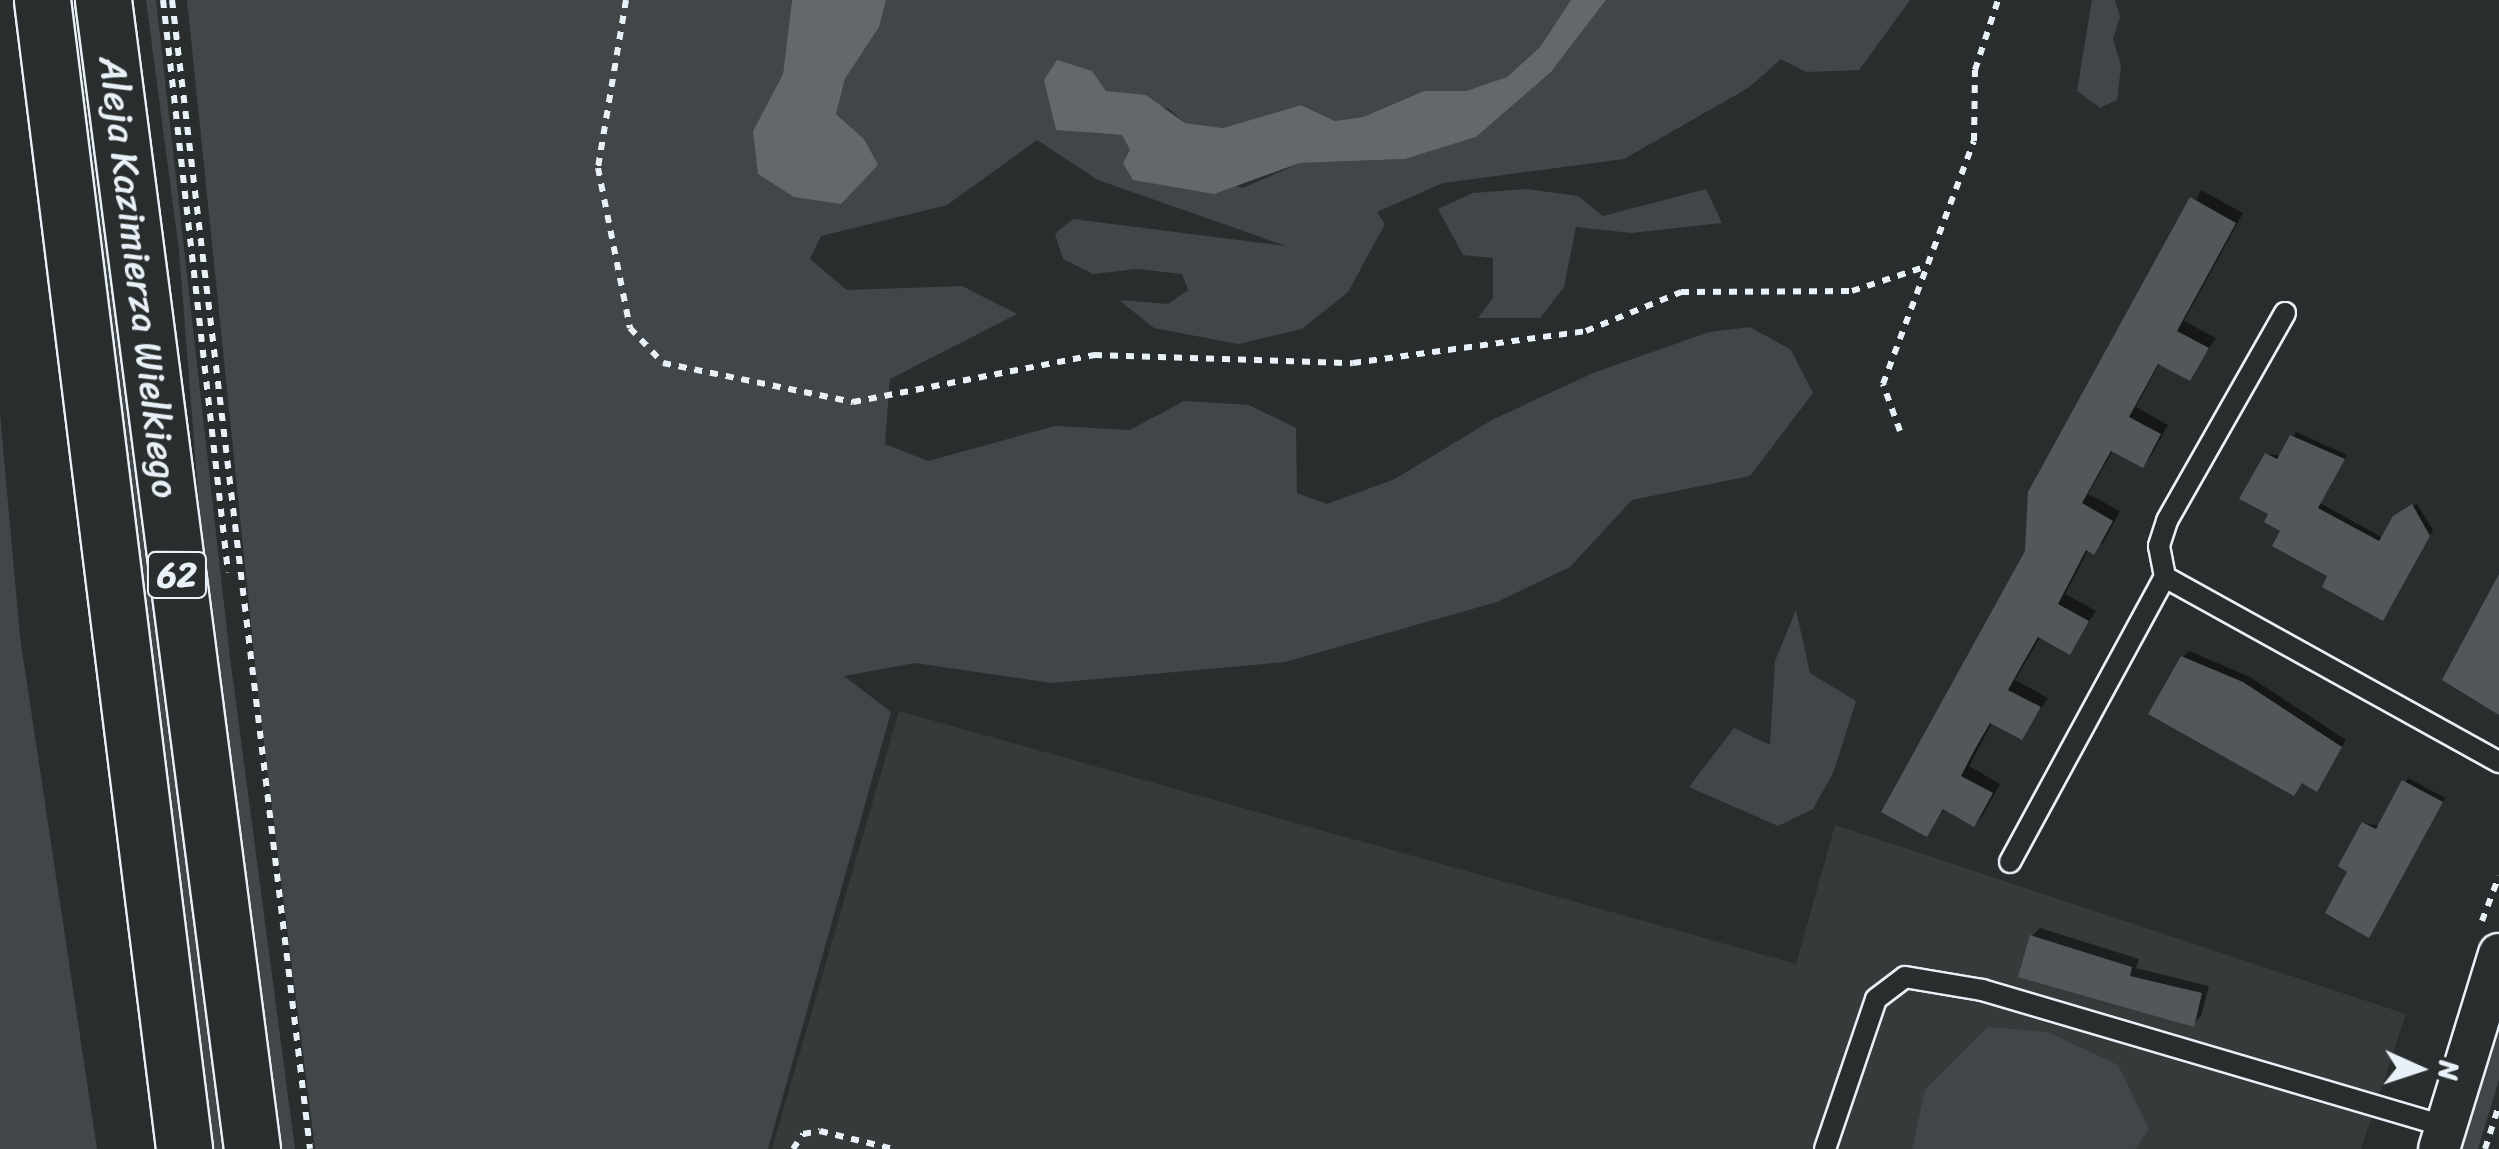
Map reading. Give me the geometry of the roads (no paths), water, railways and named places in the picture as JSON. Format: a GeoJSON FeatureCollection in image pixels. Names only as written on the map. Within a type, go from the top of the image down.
{"type":"FeatureCollection","features":[{"type":"Feature","properties":{"kind":"main road","name":"Aleja Kazimierza Wielkiego"},"geometry":{"type":"LineString","coordinates":[[42,0],[184,1149]]}},
{"type":"Feature","properties":{"kind":"main road","name":"Aleja Kazimierza Wielkiego"},"geometry":{"type":"LineString","coordinates":[[103,0],[252,1149]]}},
{"type":"Feature","properties":{"kind":"street"},"geometry":{"type":"LineString","coordinates":[[2442,1138],[2499,954]]}},
{"type":"Feature","properties":{"kind":"lane"},"geometry":{"type":"LineString","coordinates":[[2010,862],[2165,577],[2159,546],[2167,520],[2285,313]]}},
{"type":"Feature","properties":{"kind":"lane"},"geometry":{"type":"LineString","coordinates":[[2165,577],[2499,762]]}},
{"type":"Feature","properties":{"kind":"lane"},"geometry":{"type":"LineString","coordinates":[[1824,1149],[1876,999],[1905,978],[1982,990],[2442,1138]]}}]}
